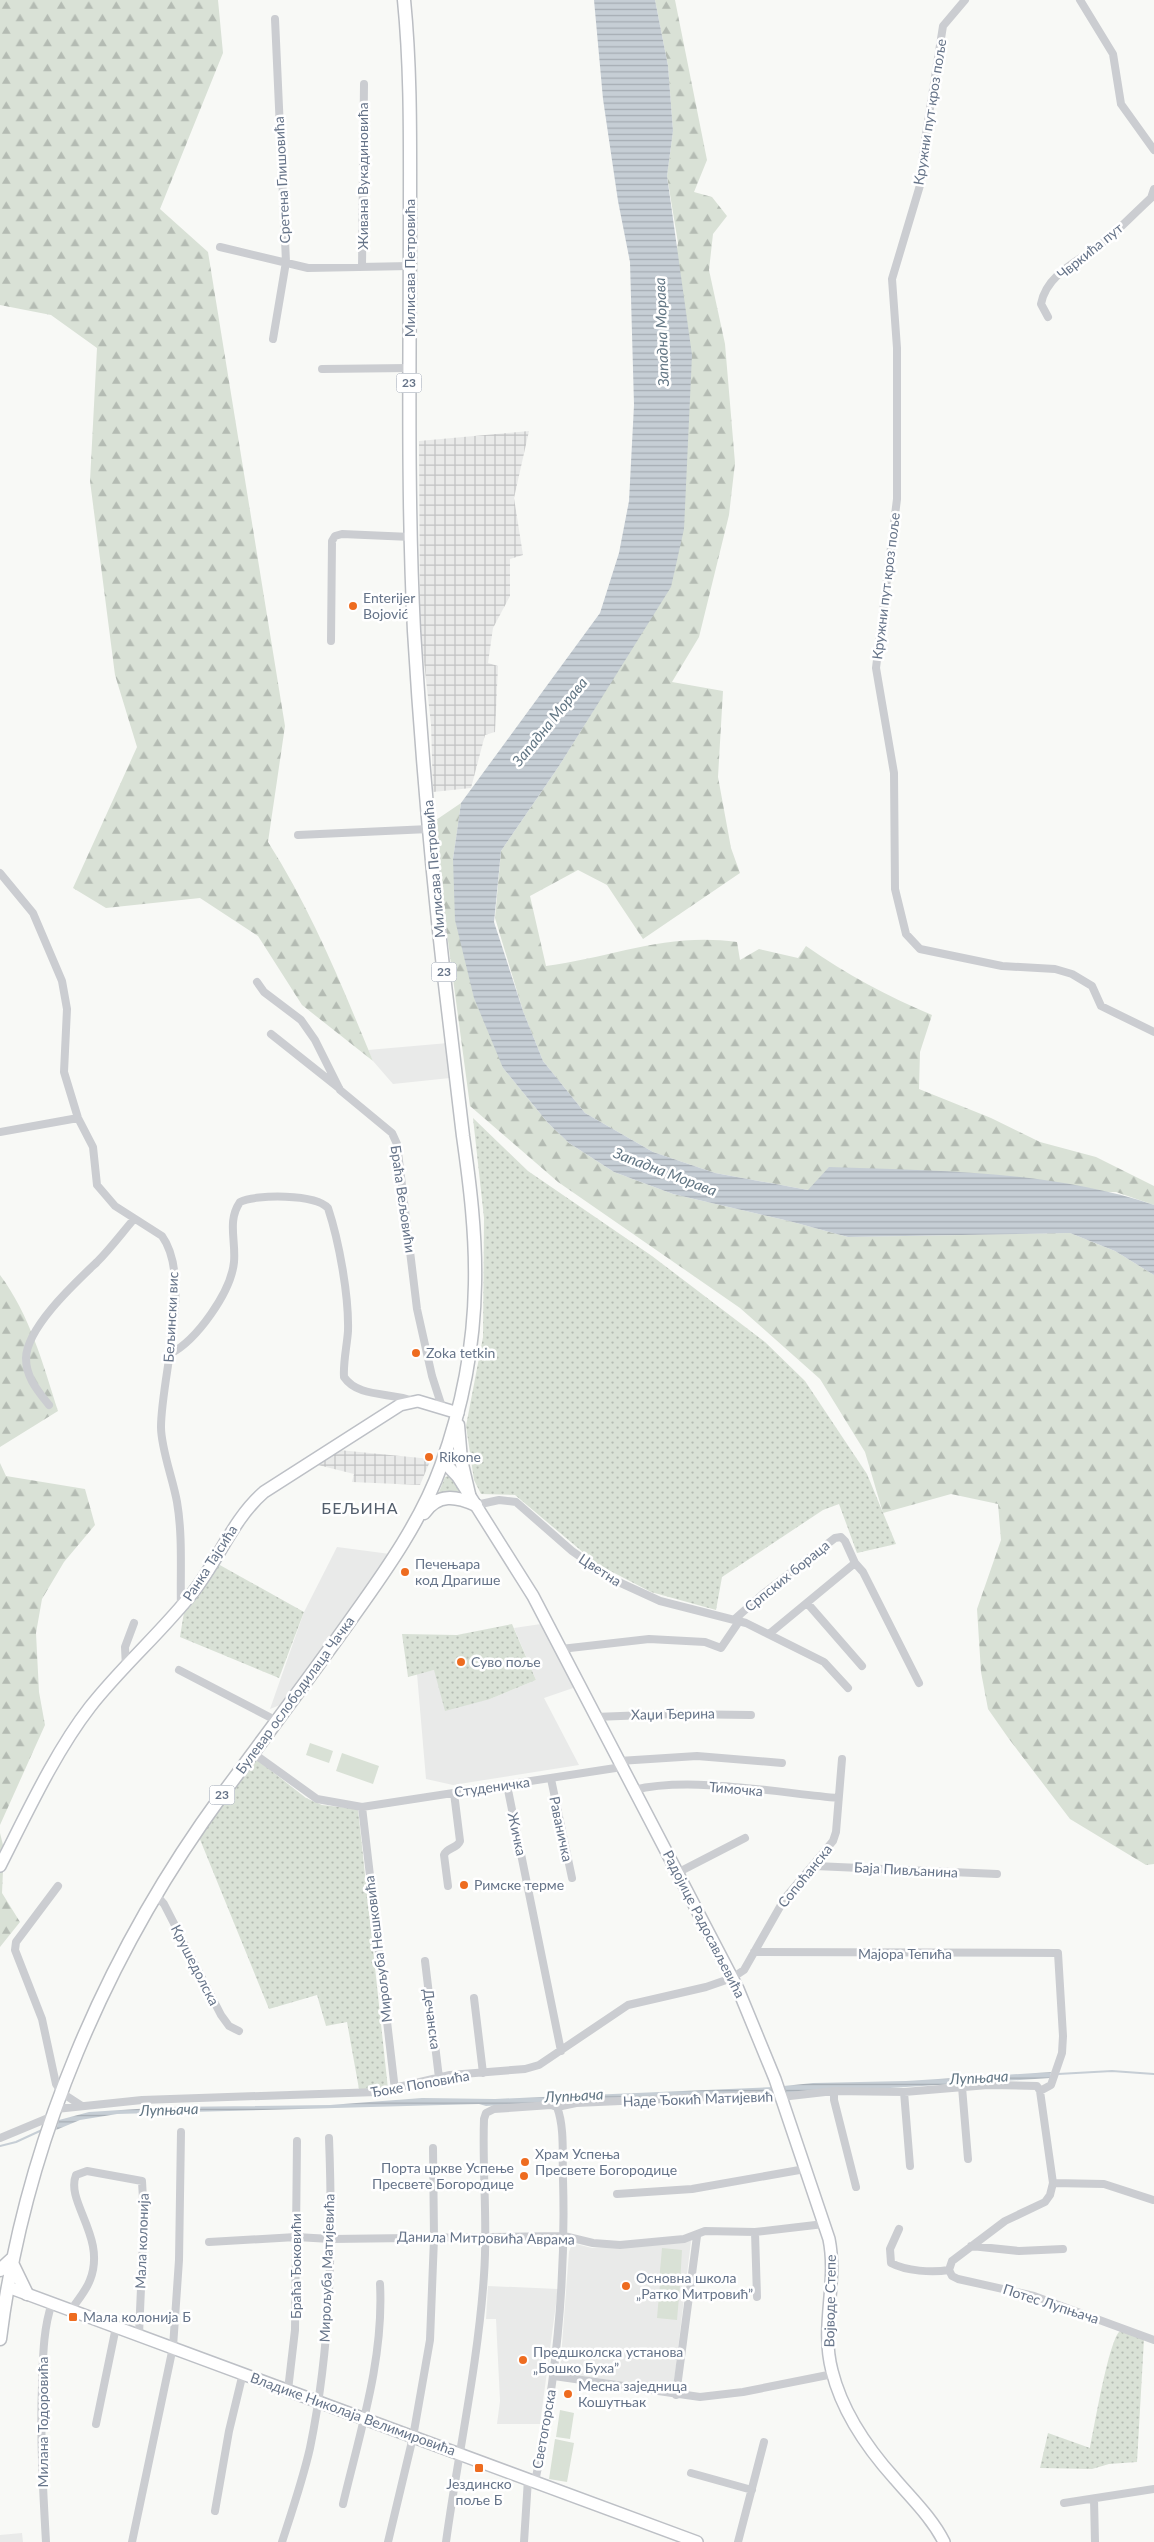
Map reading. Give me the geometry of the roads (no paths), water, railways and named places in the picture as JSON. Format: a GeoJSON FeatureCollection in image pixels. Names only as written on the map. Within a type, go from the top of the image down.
{"type":"FeatureCollection","features":[{"type":"Feature","properties":{"kind":"main road","name":"Милисава Петровића"},"geometry":{"type":"LineString","coordinates":[[404,0],[409,77],[409,368],[411,536],[415,634],[429,829],[474,1225],[476,1267],[474,1320],[469,1360],[457,1417]]}},
{"type":"Feature","properties":{"kind":"main road","name":"Булевар ослободилаца Чачка"},"geometry":{"type":"LineString","coordinates":[[0,2339],[4,2286],[47,2135],[62,2093],[117,1968],[156,1895],[214,1807],[375,1585],[413,1523],[443,1462],[457,1417]]}},
{"type":"Feature","properties":{"kind":"main road"},"geometry":{"type":"LineString","coordinates":[[457,1417],[461,1460],[469,1494]]}},
{"type":"Feature","properties":{"kind":"main road"},"geometry":{"type":"LineString","coordinates":[[413,1523],[431,1504],[446,1497],[458,1498],[476,1505]]}},
{"type":"Feature","properties":{"kind":"main road"},"geometry":{"type":"LineString","coordinates":[[0,2270],[12,2261],[25,2293],[2,2313]]}},
{"type":"Feature","properties":{"kind":"street","name":"Кружни пут кроз поље"},"geometry":{"type":"LineString","coordinates":[[965,0],[943,26],[923,154],[921,182],[892,280],[897,348],[897,499],[876,668],[894,774],[895,889],[906,934],[920,949],[1002,966],[1055,969],[1072,974],[1092,986],[1101,1006],[1154,1032]]}},
{"type":"Feature","properties":{"kind":"street"},"geometry":{"type":"LineString","coordinates":[[1080,0],[1113,54],[1121,104],[1154,150]]}},
{"type":"Feature","properties":{"kind":"street","name":"Сретена Глишовића"},"geometry":{"type":"LineString","coordinates":[[273,339],[286,262],[275,19]]}},
{"type":"Feature","properties":{"kind":"street","name":"Живана Вукадиновића"},"geometry":{"type":"LineString","coordinates":[[362,267],[364,84]]}},
{"type":"Feature","properties":{"kind":"street","name":"Чвркића пут"},"geometry":{"type":"LineString","coordinates":[[1048,317],[1041,304],[1042,296],[1059,274],[1082,255],[1107,240],[1151,198],[1154,189]]}},
{"type":"Feature","properties":{"kind":"street"},"geometry":{"type":"LineString","coordinates":[[220,247],[308,268],[410,266]]}},
{"type":"Feature","properties":{"kind":"street"},"geometry":{"type":"LineString","coordinates":[[322,370],[409,368]]}},
{"type":"Feature","properties":{"kind":"street"},"geometry":{"type":"LineString","coordinates":[[331,641],[332,541],[337,535],[411,536]]}},
{"type":"Feature","properties":{"kind":"street"},"geometry":{"type":"LineString","coordinates":[[298,835],[429,829]]}},
{"type":"Feature","properties":{"kind":"street","name":"Бељински вис"},"geometry":{"type":"LineString","coordinates":[[0,874],[34,913],[62,981],[66,1009],[64,1072],[78,1118],[93,1147],[97,1185],[115,1206],[155,1230],[166,1243],[171,1253],[174,1282],[170,1354],[162,1399],[161,1429],[177,1504],[180,1609]]}},
{"type":"Feature","properties":{"kind":"street","name":"Браћа Вељовићи"},"geometry":{"type":"LineString","coordinates":[[257,982],[264,992],[301,1020],[315,1040],[340,1090],[392,1133],[397,1144],[418,1309],[432,1376],[442,1407]]}},
{"type":"Feature","properties":{"kind":"street"},"geometry":{"type":"LineString","coordinates":[[270,1034],[340,1090]]}},
{"type":"Feature","properties":{"kind":"street"},"geometry":{"type":"LineString","coordinates":[[0,1132],[78,1118]]}},
{"type":"Feature","properties":{"kind":"street"},"geometry":{"type":"LineString","coordinates":[[170,1354],[189,1340],[225,1292],[234,1260],[233,1214],[240,1202],[253,1199],[301,1198],[314,1200],[328,1208],[335,1233],[348,1330],[344,1377],[348,1383],[360,1390],[402,1397],[442,1407],[457,1417]]}},
{"type":"Feature","properties":{"kind":"street"},"geometry":{"type":"LineString","coordinates":[[49,1405],[30,1379],[26,1358],[30,1341],[73,1283],[98,1260],[134,1219]]}},
{"type":"Feature","properties":{"kind":"street","name":"Ранка Тајсића"},"geometry":{"type":"LineString","coordinates":[[0,1866],[47,1777],[82,1717],[99,1696],[180,1609],[207,1573],[242,1514],[250,1504],[264,1492],[379,1418],[400,1405],[412,1401]]}},
{"type":"Feature","properties":{"kind":"street","name":"Радојице Радосављевића"},"geometry":{"type":"LineString","coordinates":[[443,1462],[452,1469],[526,1582],[732,1978],[752,2020],[780,2094]]}},
{"type":"Feature","properties":{"kind":"street","name":"Цветна"},"geometry":{"type":"LineString","coordinates":[[476,1505],[499,1500],[516,1502],[572,1551],[612,1579],[660,1601],[738,1619]]}},
{"type":"Feature","properties":{"kind":"street","name":"Српских бораца"},"geometry":{"type":"LineString","coordinates":[[561,1649],[649,1639],[705,1642],[721,1648],[738,1619],[835,1538],[841,1538],[845,1541],[855,1563],[863,1572],[919,1684]]}},
{"type":"Feature","properties":{"kind":"street"},"geometry":{"type":"LineString","coordinates":[[769,1634],[808,1604],[855,1563]]}},
{"type":"Feature","properties":{"kind":"street"},"geometry":{"type":"LineString","coordinates":[[808,1604],[862,1666]]}},
{"type":"Feature","properties":{"kind":"street","name":"Српских бораца"},"geometry":{"type":"LineString","coordinates":[[738,1619],[827,1664],[848,1688]]}},
{"type":"Feature","properties":{"kind":"street"},"geometry":{"type":"LineString","coordinates":[[126,1668],[125,1647],[134,1623]]}},
{"type":"Feature","properties":{"kind":"street"},"geometry":{"type":"LineString","coordinates":[[179,1670],[277,1721]]}},
{"type":"Feature","properties":{"kind":"street","name":"Хаџи Ђерина"},"geometry":{"type":"LineString","coordinates":[[595,1717],[672,1714],[751,1715]]}},
{"type":"Feature","properties":{"kind":"street","name":"Студеничка"},"geometry":{"type":"LineString","coordinates":[[253,1753],[317,1799],[362,1807],[551,1779],[620,1764]]}},
{"type":"Feature","properties":{"kind":"street"},"geometry":{"type":"LineString","coordinates":[[620,1764],[697,1756],[782,1763]]}},
{"type":"Feature","properties":{"kind":"street","name":"Сопоћанска"},"geometry":{"type":"LineString","coordinates":[[732,1978],[744,1970],[785,1898],[815,1866],[834,1838],[842,1759]]}},
{"type":"Feature","properties":{"kind":"street","name":"Раваничка"},"geometry":{"type":"LineString","coordinates":[[551,1779],[572,1878]]}},
{"type":"Feature","properties":{"kind":"street","name":"Жичка"},"geometry":{"type":"LineString","coordinates":[[507,1785],[561,2051]]}},
{"type":"Feature","properties":{"kind":"street","name":"Тимочка"},"geometry":{"type":"LineString","coordinates":[[634,1790],[656,1787],[706,1786],[838,1798]]}},
{"type":"Feature","properties":{"kind":"street"},"geometry":{"type":"LineString","coordinates":[[448,1886],[444,1855],[446,1850],[458,1845],[460,1840],[454,1793]]}},
{"type":"Feature","properties":{"kind":"street","name":"Мирољуба Нешковића"},"geometry":{"type":"LineString","coordinates":[[362,1807],[395,2090]]}},
{"type":"Feature","properties":{"kind":"street"},"geometry":{"type":"LineString","coordinates":[[677,1873],[745,1838]]}},
{"type":"Feature","properties":{"kind":"street","name":"Баја Пивљанина"},"geometry":{"type":"LineString","coordinates":[[815,1866],[997,1874]]}},
{"type":"Feature","properties":{"kind":"street"},"geometry":{"type":"LineString","coordinates":[[58,1886],[16,1942],[15,1950],[42,2019],[55,2080],[62,2093],[82,2106]]}},
{"type":"Feature","properties":{"kind":"street","name":"Крушедолска"},"geometry":{"type":"LineString","coordinates":[[156,1895],[164,1904],[221,2015],[229,2026],[238,2031]]}},
{"type":"Feature","properties":{"kind":"street","name":"Мајора Тепића"},"geometry":{"type":"LineString","coordinates":[[754,1952],[1059,1954],[1059,1991],[1063,2036],[1062,2053],[1051,2085],[1040,2091]]}},
{"type":"Feature","properties":{"kind":"street","name":"Дечанска"},"geometry":{"type":"LineString","coordinates":[[425,1961],[439,2078]]}},
{"type":"Feature","properties":{"kind":"street","name":"Ђоке Поповића"},"geometry":{"type":"LineString","coordinates":[[0,2138],[54,2113],[82,2106],[133,2101],[329,2096],[395,2090],[439,2078],[531,2068],[561,2051],[628,2005],[700,1989],[732,1978]]}},
{"type":"Feature","properties":{"kind":"street"},"geometry":{"type":"LineString","coordinates":[[474,1998],[483,2073]]}},
{"type":"Feature","properties":{"kind":"street","name":"Наде Ђокић Матијевић"},"geometry":{"type":"LineString","coordinates":[[486,2237],[484,2123],[486,2113],[499,2108],[551,2105],[557,2107],[576,2103],[834,2091],[904,2092],[1033,2084],[1040,2091]]}},
{"type":"Feature","properties":{"kind":"street"},"geometry":{"type":"LineString","coordinates":[[962,2087],[968,2159]]}},
{"type":"Feature","properties":{"kind":"street"},"geometry":{"type":"LineString","coordinates":[[834,2091],[834,2100],[856,2187]]}},
{"type":"Feature","properties":{"kind":"street"},"geometry":{"type":"LineString","coordinates":[[949,2270],[952,2261],[1005,2221],[1043,2204],[1050,2195],[1053,2183],[1040,2091]]}},
{"type":"Feature","properties":{"kind":"street"},"geometry":{"type":"LineString","coordinates":[[904,2092],[910,2166]]}},
{"type":"Feature","properties":{"kind":"street","name":"Војводе Степе"},"geometry":{"type":"LineString","coordinates":[[780,2094],[824,2224],[832,2254],[826,2330],[833,2374],[845,2406],[864,2439],[884,2468],[931,2520],[944,2542]]}},
{"type":"Feature","properties":{"kind":"street","name":"Светогорска"},"geometry":{"type":"LineString","coordinates":[[524,2542],[531,2481],[554,2376],[561,2307],[564,2236],[561,2138],[557,2107]]}},
{"type":"Feature","properties":{"kind":"street"},"geometry":{"type":"LineString","coordinates":[[132,2542],[173,2347],[180,2241],[181,2132]]}},
{"type":"Feature","properties":{"kind":"street","name":"Мирољуба Матијевића"},"geometry":{"type":"LineString","coordinates":[[282,2542],[309,2450],[318,2402],[328,2313],[331,2239],[329,2138]]}},
{"type":"Feature","properties":{"kind":"street","name":"Браћа Ђоковићи"},"geometry":{"type":"LineString","coordinates":[[288,2390],[295,2330],[297,2141]]}},
{"type":"Feature","properties":{"kind":"street"},"geometry":{"type":"LineString","coordinates":[[388,2542],[413,2437],[430,2340],[434,2238],[433,2148]]}},
{"type":"Feature","properties":{"kind":"street"},"geometry":{"type":"LineString","coordinates":[[617,2194],[692,2188],[805,2169]]}},
{"type":"Feature","properties":{"kind":"street","name":"Мала колонија"},"geometry":{"type":"LineString","coordinates":[[71,2310],[89,2284],[95,2254],[93,2240],[76,2193],[76,2175],[86,2171],[142,2181],[144,2217],[139,2335]]}},
{"type":"Feature","properties":{"kind":"street"},"geometry":{"type":"LineString","coordinates":[[1053,2183],[1104,2184],[1153,2200]]}},
{"type":"Feature","properties":{"kind":"street","name":"Данила Митровића Аврама"},"geometry":{"type":"LineString","coordinates":[[209,2242],[296,2237],[331,2239],[564,2236],[593,2243],[620,2245],[697,2236],[710,2231],[755,2232],[824,2224]]}},
{"type":"Feature","properties":{"kind":"street","name":"Потес Лупњача"},"geometry":{"type":"LineString","coordinates":[[899,2229],[890,2249],[891,2263],[934,2272],[949,2270],[952,2276],[958,2279],[1034,2296],[1154,2340]]}},
{"type":"Feature","properties":{"kind":"street"},"geometry":{"type":"LineString","coordinates":[[755,2232],[756,2297]]}},
{"type":"Feature","properties":{"kind":"street"},"geometry":{"type":"LineString","coordinates":[[676,2395],[697,2236]]}},
{"type":"Feature","properties":{"kind":"street"},"geometry":{"type":"LineString","coordinates":[[446,2542],[476,2349],[486,2237]]}},
{"type":"Feature","properties":{"kind":"street"},"geometry":{"type":"LineString","coordinates":[[972,2246],[1019,2251],[1064,2249]]}},
{"type":"Feature","properties":{"kind":"street"},"geometry":{"type":"LineString","coordinates":[[343,2504],[364,2418],[379,2342],[380,2284]]}},
{"type":"Feature","properties":{"kind":"street","name":"Владике Николаја Велимировића"},"geometry":{"type":"LineString","coordinates":[[4,2286],[697,2542]]}},
{"type":"Feature","properties":{"kind":"street","name":"Милана Тодоровића"},"geometry":{"type":"LineString","coordinates":[[46,2542],[41,2399],[45,2331],[52,2303]]}},
{"type":"Feature","properties":{"kind":"street"},"geometry":{"type":"LineString","coordinates":[[96,2424],[116,2327]]}},
{"type":"Feature","properties":{"kind":"street"},"geometry":{"type":"LineString","coordinates":[[215,2511],[229,2431],[243,2373]]}},
{"type":"Feature","properties":{"kind":"street"},"geometry":{"type":"LineString","coordinates":[[554,2376],[700,2397],[733,2394],[833,2374]]}},
{"type":"Feature","properties":{"kind":"street"},"geometry":{"type":"LineString","coordinates":[[738,2542],[764,2442]]}},
{"type":"Feature","properties":{"kind":"street"},"geometry":{"type":"LineString","coordinates":[[691,2473],[752,2490]]}},
{"type":"Feature","properties":{"kind":"street"},"geometry":{"type":"LineString","coordinates":[[1064,2503],[1154,2489]]}},
{"type":"Feature","properties":{"kind":"street"},"geometry":{"type":"LineString","coordinates":[[1094,2499],[1095,2542]]}},
{"type":"Feature","properties":{"kind":"water","name":"Западна Морава"},"geometry":{"type":"Polygon","coordinates":[[[594,0],[655,0],[668,66],[673,131],[667,176],[692,355],[684,529],[671,587],[559,766],[501,851],[494,922],[523,1011],[543,1061],[585,1113],[653,1152],[715,1173],[808,1190],[829,1167],[993,1174],[1075,1185],[1115,1193],[1154,1205],[1154,1275],[1115,1251],[1070,1233],[848,1237],[673,1194],[614,1172],[569,1143],[548,1123],[503,1068],[474,998],[455,920],[453,859],[461,803],[600,613],[619,553],[629,501],[634,405],[630,262],[618,201],[603,99],[594,0]]]}},
{"type":"Feature","properties":{"kind":"water"},"geometry":{"type":"Polygon","coordinates":[[[1051,2072],[1050,2078],[778,2095],[606,2099],[486,2106],[479,2104],[117,2114],[80,2120],[56,2130],[59,2120],[89,2112],[169,2107],[330,2105],[422,2098],[495,2099],[774,2087],[813,2083],[906,2081],[1051,2072]]]}},
{"type":"Feature","properties":{"kind":"waterway","name":"Лупњача"},"geometry":{"type":"LineString","coordinates":[[1058,2074],[1112,2071],[1154,2074]]}},
{"type":"Feature","properties":{"kind":"waterway","name":"Лупњача"},"geometry":{"type":"LineString","coordinates":[[0,2146],[16,2142],[42,2130]]}},
{"type":"Feature","properties":{"kind":"place","name":"Enterijer Bojović"},"geometry":{"type":"Point","coordinates":[353,606]}},
{"type":"Feature","properties":{"kind":"place","name":"Zoka tetkin"},"geometry":{"type":"Point","coordinates":[416,1353]}},
{"type":"Feature","properties":{"kind":"place","name":"Rikone"},"geometry":{"type":"Point","coordinates":[429,1457]}},
{"type":"Feature","properties":{"kind":"place","name":"Печењара код Драгише"},"geometry":{"type":"Point","coordinates":[405,1572]}},
{"type":"Feature","properties":{"kind":"place","name":"Суво поље"},"geometry":{"type":"Point","coordinates":[461,1662]}},
{"type":"Feature","properties":{"kind":"place","name":"Римске терме"},"geometry":{"type":"Point","coordinates":[464,1885]}},
{"type":"Feature","properties":{"kind":"place","name":"Храм Успења Пресвете Богородице"},"geometry":{"type":"Point","coordinates":[525,2162]}},
{"type":"Feature","properties":{"kind":"place","name":"Порта цркве Успење Пресвете Богородице"},"geometry":{"type":"Point","coordinates":[524,2176]}},
{"type":"Feature","properties":{"kind":"place","name":"Основна школа „Ратко Митровић”"},"geometry":{"type":"Point","coordinates":[626,2286]}},
{"type":"Feature","properties":{"kind":"place","name":"Мала колонија Б"},"geometry":{"type":"Point","coordinates":[73,2317]}},
{"type":"Feature","properties":{"kind":"place","name":"Предшколска установа „Бошко Буха”"},"geometry":{"type":"Point","coordinates":[523,2360]}},
{"type":"Feature","properties":{"kind":"place","name":"Месна заједница Кошутњак"},"geometry":{"type":"Point","coordinates":[568,2394]}},
{"type":"Feature","properties":{"kind":"place","name":"Јездинско поље Б"},"geometry":{"type":"Point","coordinates":[479,2468]}},
{"type":"Feature","properties":{"kind":"district","name":"БЕЉИНА"},"geometry":{"type":"Point","coordinates":[360,1508]}}]}
